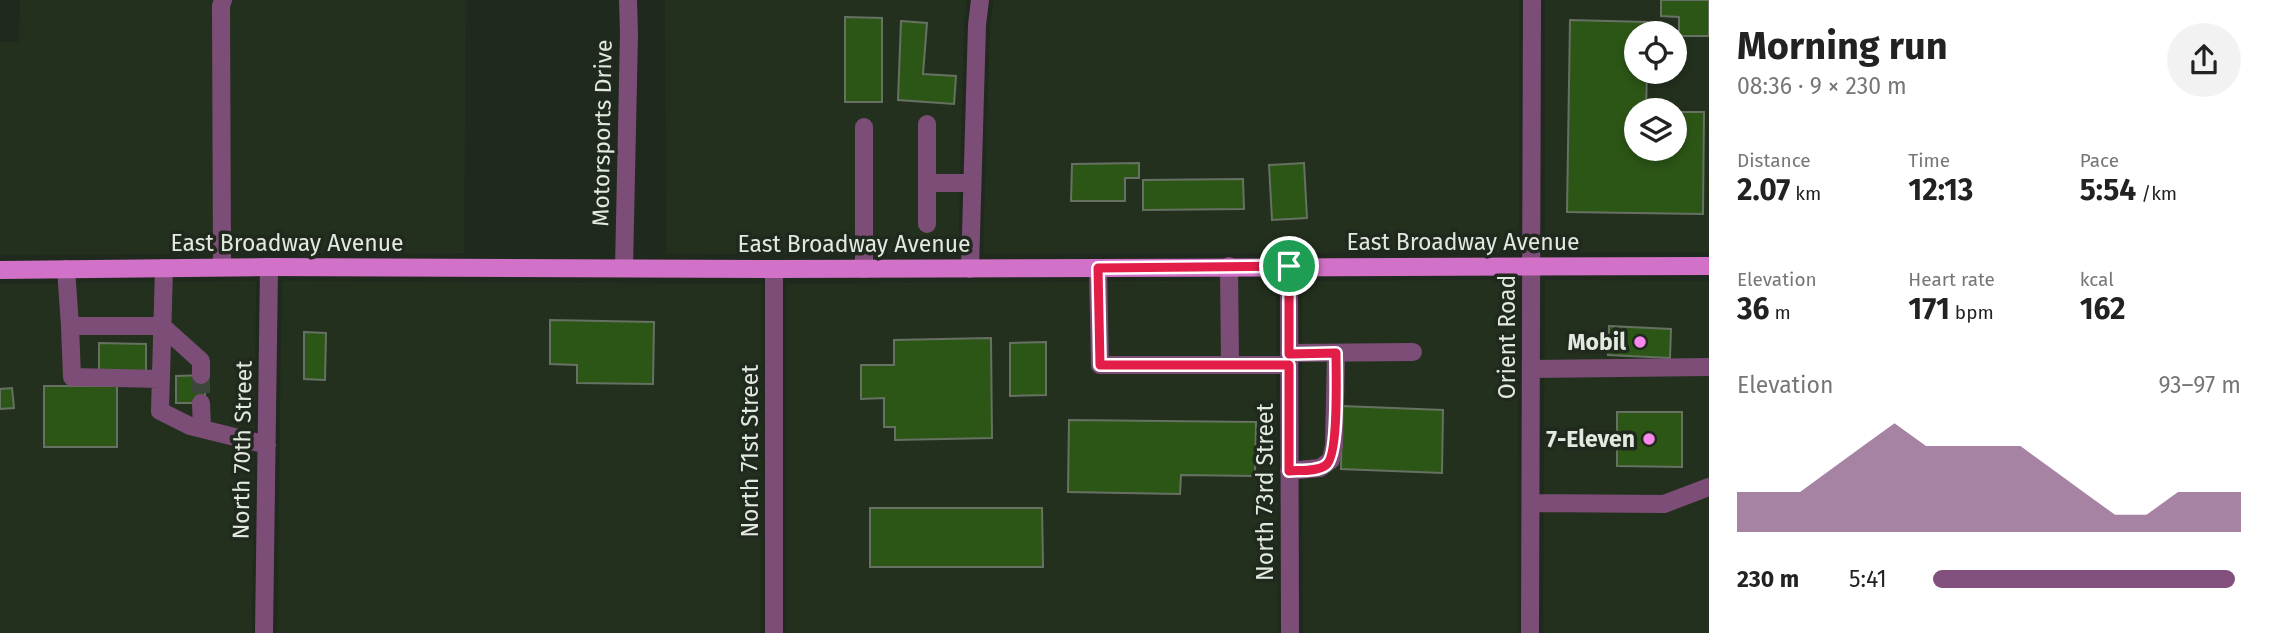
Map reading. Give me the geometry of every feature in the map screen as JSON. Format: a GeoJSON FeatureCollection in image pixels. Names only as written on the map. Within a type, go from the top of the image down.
{"type":"FeatureCollection","features":[{"type":"Feature","properties":{"kind":"main road","name":"East Broadway Avenue"},"geometry":{"type":"LineString","coordinates":[[0,270],[222,267],[970,269],[1709,266]]}},
{"type":"Feature","properties":{"kind":"street"},"geometry":{"type":"LineString","coordinates":[[222,267],[223,0]]}},
{"type":"Feature","properties":{"kind":"street","name":"Motorsports Drive"},"geometry":{"type":"LineString","coordinates":[[624,268],[628,0]]}},
{"type":"Feature","properties":{"kind":"street"},"geometry":{"type":"LineString","coordinates":[[970,269],[977,24],[980,0]]}},
{"type":"Feature","properties":{"kind":"street","name":"Orient Road"},"geometry":{"type":"LineString","coordinates":[[1530,633],[1532,0]]}},
{"type":"Feature","properties":{"kind":"street"},"geometry":{"type":"LineString","coordinates":[[927,124],[927,224]]}},
{"type":"Feature","properties":{"kind":"street"},"geometry":{"type":"LineString","coordinates":[[864,127],[864,269]]}},
{"type":"Feature","properties":{"kind":"street"},"geometry":{"type":"LineString","coordinates":[[927,183],[972,183]]}},
{"type":"Feature","properties":{"kind":"street","name":"North 73rd Street"},"geometry":{"type":"LineString","coordinates":[[1289,266],[1290,633]]}},
{"type":"Feature","properties":{"kind":"street","name":"North 70th Street"},"geometry":{"type":"LineString","coordinates":[[264,633],[269,267]]}},
{"type":"Feature","properties":{"kind":"street"},"geometry":{"type":"LineString","coordinates":[[1229,267],[1230,365]]}},
{"type":"Feature","properties":{"kind":"street"},"geometry":{"type":"LineString","coordinates":[[164,268],[160,411],[190,426],[267,445]]}},
{"type":"Feature","properties":{"kind":"street"},"geometry":{"type":"LineString","coordinates":[[1098,268],[1100,365],[1230,365],[1336,353],[1413,352]]}},
{"type":"Feature","properties":{"kind":"street"},"geometry":{"type":"LineString","coordinates":[[65,269],[72,377],[161,379]]}},
{"type":"Feature","properties":{"kind":"street","name":"North 71st Street"},"geometry":{"type":"LineString","coordinates":[[774,269],[774,633]]}},
{"type":"Feature","properties":{"kind":"street"},"geometry":{"type":"LineString","coordinates":[[69,326],[162,326],[201,361],[201,375]]}},
{"type":"Feature","properties":{"kind":"street"},"geometry":{"type":"LineString","coordinates":[[1289,471],[1320,468],[1331,460],[1334,444],[1336,353]]}},
{"type":"Feature","properties":{"kind":"street"},"geometry":{"type":"LineString","coordinates":[[1531,369],[1709,367]]}},
{"type":"Feature","properties":{"kind":"street"},"geometry":{"type":"LineString","coordinates":[[201,403],[202,429]]}},
{"type":"Feature","properties":{"kind":"street"},"geometry":{"type":"LineString","coordinates":[[1531,503],[1664,504],[1709,486]]}},
{"type":"Feature","properties":{"kind":"shaded area"},"geometry":{"type":"Polygon","coordinates":[[[20,0],[466,0],[464,253],[0,255],[0,42],[19,42],[20,0]]]}},
{"type":"Feature","properties":{"kind":"shaded area"},"geometry":{"type":"Polygon","coordinates":[[[665,0],[967,0],[964,24],[958,255],[666,254],[665,0]]]}},
{"type":"Feature","properties":{"kind":"shaded area"},"geometry":{"type":"Polygon","coordinates":[[[994,0],[1519,0],[1519,252],[983,254],[990,26],[994,0]]]}},
{"type":"Feature","properties":{"kind":"shaded area"},"geometry":{"type":"Polygon","coordinates":[[[1545,0],[1709,0],[1709,252],[1545,252],[1545,0]]]}},
{"type":"Feature","properties":{"kind":"shaded area"},"geometry":{"type":"Polygon","coordinates":[[[1276,280],[1277,633],[787,633],[787,284],[1276,280]]]}},
{"type":"Feature","properties":{"kind":"shaded area"},"geometry":{"type":"Polygon","coordinates":[[[1519,280],[1517,633],[1303,633],[1302,281],[1519,280]]]}},
{"type":"Feature","properties":{"kind":"shaded area"},"geometry":{"type":"Polygon","coordinates":[[[1545,280],[1709,281],[1709,633],[1543,633],[1545,280]]]}},
{"type":"Feature","properties":{"kind":"shaded area"},"geometry":{"type":"Polygon","coordinates":[[[256,281],[252,633],[0,633],[0,284],[256,281]]]}},
{"type":"Feature","properties":{"kind":"shaded area"},"geometry":{"type":"Polygon","coordinates":[[[282,281],[762,284],[761,633],[277,633],[282,281]]]}},
{"type":"Feature","properties":{"kind":"building"},"geometry":{"type":"Polygon","coordinates":[[[1661,0],[1709,0],[1709,36],[1687,36],[1687,21],[1679,21],[1679,17],[1661,16],[1661,0]]]}},
{"type":"Feature","properties":{"kind":"building"},"geometry":{"type":"Polygon","coordinates":[[[845,17],[882,18],[882,102],[845,102],[845,17]]]}},
{"type":"Feature","properties":{"kind":"building"},"geometry":{"type":"Polygon","coordinates":[[[1570,20],[1624,21],[1624,84],[1647,84],[1646,98],[1624,98],[1624,161],[1687,161],[1687,112],[1704,112],[1703,214],[1567,212],[1570,20]]]}},
{"type":"Feature","properties":{"kind":"building"},"geometry":{"type":"Polygon","coordinates":[[[901,21],[927,23],[923,74],[956,76],[954,104],[898,100],[901,21]]]}},
{"type":"Feature","properties":{"kind":"building"},"geometry":{"type":"Polygon","coordinates":[[[1139,163],[1139,178],[1125,178],[1125,201],[1071,201],[1072,164],[1139,163]]]}},
{"type":"Feature","properties":{"kind":"building"},"geometry":{"type":"Polygon","coordinates":[[[1304,163],[1307,218],[1272,220],[1269,165],[1304,163]]]}},
{"type":"Feature","properties":{"kind":"building"},"geometry":{"type":"Polygon","coordinates":[[[1243,179],[1244,209],[1143,210],[1143,180],[1243,179]]]}},
{"type":"Feature","properties":{"kind":"building"},"geometry":{"type":"Polygon","coordinates":[[[550,320],[654,322],[653,384],[577,383],[577,365],[550,364],[550,320]]]}},
{"type":"Feature","properties":{"kind":"building","name":"Mobil"},"geometry":{"type":"Polygon","coordinates":[[[1609,326],[1671,329],[1670,358],[1608,355],[1609,326]]]}},
{"type":"Feature","properties":{"kind":"building"},"geometry":{"type":"Polygon","coordinates":[[[304,332],[326,333],[325,380],[304,379],[304,332]]]}},
{"type":"Feature","properties":{"kind":"building"},"geometry":{"type":"Polygon","coordinates":[[[991,338],[992,438],[895,440],[895,427],[884,427],[884,398],[861,399],[861,365],[894,365],[894,340],[991,338]]]}},
{"type":"Feature","properties":{"kind":"building"},"geometry":{"type":"Polygon","coordinates":[[[1046,342],[1046,395],[1010,396],[1010,343],[1046,342]]]}},
{"type":"Feature","properties":{"kind":"building"},"geometry":{"type":"Polygon","coordinates":[[[99,343],[146,344],[146,372],[99,372],[99,343]]]}},
{"type":"Feature","properties":{"kind":"building"},"geometry":{"type":"Polygon","coordinates":[[[205,375],[205,403],[176,403],[176,376],[205,375]]]}},
{"type":"Feature","properties":{"kind":"building"},"geometry":{"type":"Polygon","coordinates":[[[44,386],[117,386],[117,447],[44,447],[44,386]]]}},
{"type":"Feature","properties":{"kind":"building"},"geometry":{"type":"Polygon","coordinates":[[[12,388],[14,408],[0,409],[0,389],[12,388]]]}},
{"type":"Feature","properties":{"kind":"building"},"geometry":{"type":"Polygon","coordinates":[[[1342,406],[1443,410],[1442,473],[1341,469],[1342,406]]]}},
{"type":"Feature","properties":{"kind":"building","name":"7-Eleven"},"geometry":{"type":"Polygon","coordinates":[[[1617,412],[1682,412],[1682,467],[1617,466],[1617,412]]]}},
{"type":"Feature","properties":{"kind":"building"},"geometry":{"type":"Polygon","coordinates":[[[1069,420],[1256,422],[1255,476],[1181,475],[1180,494],[1068,492],[1069,420]]]}},
{"type":"Feature","properties":{"kind":"building"},"geometry":{"type":"Polygon","coordinates":[[[870,508],[1042,508],[1043,567],[870,567],[870,508]]]}},
{"type":"Feature","properties":{"kind":"tunnel"},"geometry":{"type":"LineString","coordinates":[[201,375],[201,403]]}},
{"type":"Feature","properties":{"kind":"place","name":"Mobil"},"geometry":{"type":"Point","coordinates":[1640,342]}},
{"type":"Feature","properties":{"kind":"place","name":"7-Eleven"},"geometry":{"type":"Point","coordinates":[1649,439]}},
{"type":"Feature","properties":{"kind":"route"},"geometry":{"type":"LineString","coordinates":[[1289,266],[1289,354],[1336,353],[1334,444],[1331,460],[1325,466],[1289,471],[1289,365],[1100,365],[1098,268],[1289,266]]}}]}
